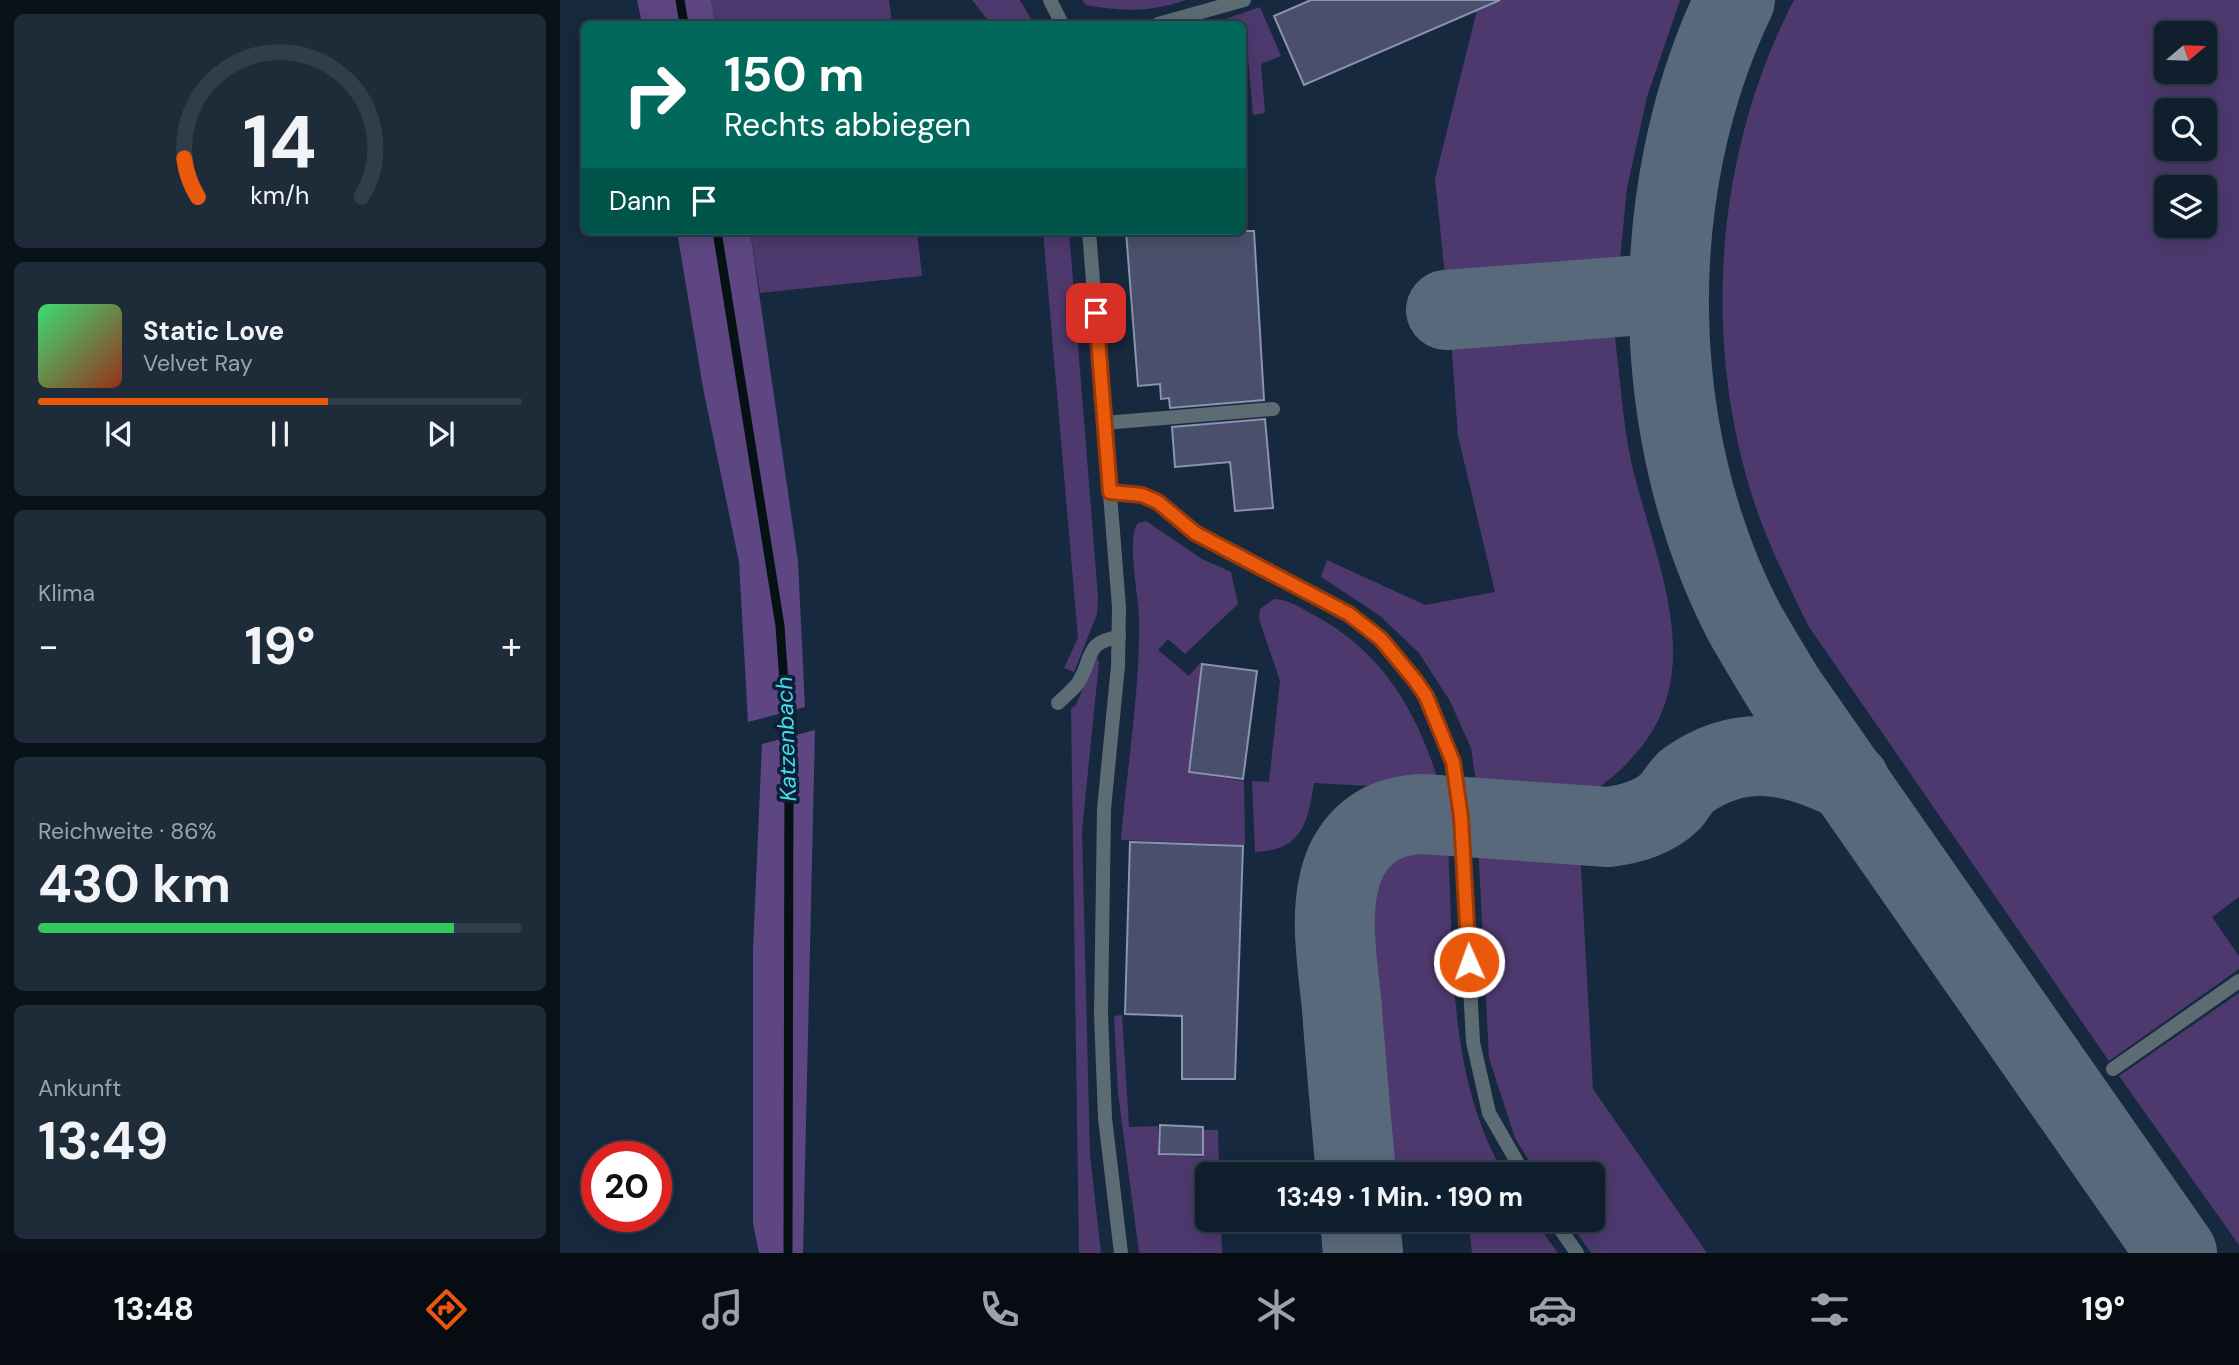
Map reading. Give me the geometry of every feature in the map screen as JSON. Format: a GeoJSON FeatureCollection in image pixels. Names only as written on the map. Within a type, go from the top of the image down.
{"type":"FeatureCollection","features":[{"type":"Feature","properties":{"kind":"street"},"geometry":{"type":"LineString","coordinates":[[1050,0],[1060,21]]}},
{"type":"Feature","properties":{"kind":"street"},"geometry":{"type":"LineString","coordinates":[[1169,21],[1244,0]]}},
{"type":"Feature","properties":{"kind":"street"},"geometry":{"type":"LineString","coordinates":[[1089,235],[1119,637],[1104,809],[1101,1014],[1105,1118],[1121,1253]]}},
{"type":"Feature","properties":{"kind":"street"},"geometry":{"type":"LineString","coordinates":[[1104,423],[1273,409]]}},
{"type":"Feature","properties":{"kind":"street"},"geometry":{"type":"LineString","coordinates":[[1110,492],[1142,495],[1158,502],[1195,533],[1349,614],[1381,639],[1426,696],[1453,762],[1461,817],[1473,1042],[1489,1113],[1517,1162]]}},
{"type":"Feature","properties":{"kind":"street"},"geometry":{"type":"LineString","coordinates":[[1058,703],[1078,684],[1096,645],[1102,640],[1119,637]]}},
{"type":"Feature","properties":{"kind":"street"},"geometry":{"type":"LineString","coordinates":[[2113,1069],[2239,981]]}},
{"type":"Feature","properties":{"kind":"street"},"geometry":{"type":"LineString","coordinates":[[1562,1232],[1577,1253]]}},
{"type":"Feature","properties":{"kind":"shaded area"},"geometry":{"type":"Polygon","coordinates":[[[637,0],[711,0],[714,21],[641,21],[637,0]]]}},
{"type":"Feature","properties":{"kind":"shaded area"},"geometry":{"type":"Polygon","coordinates":[[[711,0],[889,0],[892,21],[714,21],[711,0]]]}},
{"type":"Feature","properties":{"kind":"shaded area"},"geometry":{"type":"Polygon","coordinates":[[[972,0],[1020,0],[1032,21],[989,21],[972,0]]]}},
{"type":"Feature","properties":{"kind":"shaded area"},"geometry":{"type":"Polygon","coordinates":[[[1082,0],[1186,0],[1161,7],[1124,10],[1086,5],[1082,0]]]}},
{"type":"Feature","properties":{"kind":"shaded area"},"geometry":{"type":"Polygon","coordinates":[[[1470,0],[1680,0],[1647,97],[1627,188],[1619,270],[1446,285],[1435,179],[1476,14],[1470,0]]]}},
{"type":"Feature","properties":{"kind":"shaded area"},"geometry":{"type":"Polygon","coordinates":[[[1794,0],[2239,0],[2239,897],[2212,917],[2239,956],[2239,969],[2109,1061],[1809,627],[1759,516],[1740,453],[1728,387],[1723,321],[1724,254],[1732,188],[1746,123],[1767,60],[1794,0]]]}},
{"type":"Feature","properties":{"kind":"shaded area"},"geometry":{"type":"Polygon","coordinates":[[[1260,7],[1281,56],[1261,64],[1265,113],[1253,115],[1246,58],[1246,21],[1220,21],[1260,7]]]}},
{"type":"Feature","properties":{"kind":"shaded area"},"geometry":{"type":"Polygon","coordinates":[[[678,235],[751,235],[798,561],[805,707],[748,722],[739,562],[703,388],[678,235]]]}},
{"type":"Feature","properties":{"kind":"shaded area"},"geometry":{"type":"Polygon","coordinates":[[[751,235],[917,235],[922,276],[760,293],[751,235]]]}},
{"type":"Feature","properties":{"kind":"shaded area"},"geometry":{"type":"Polygon","coordinates":[[[1043,235],[1069,235],[1098,597],[1097,614],[1074,672],[1064,668],[1078,638],[1043,235]]]}},
{"type":"Feature","properties":{"kind":"shaded area"},"geometry":{"type":"Polygon","coordinates":[[[1612,314],[1628,446],[1669,608],[1673,648],[1669,687],[1656,725],[1630,760],[1595,790],[1584,795],[1564,796],[1477,789],[1471,748],[1450,701],[1419,653],[1379,615],[1321,577],[1327,560],[1425,605],[1495,592],[1458,436],[1450,327],[1612,314]]]}},
{"type":"Feature","properties":{"kind":"shaded area"},"geometry":{"type":"Polygon","coordinates":[[[1146,521],[1202,559],[1231,572],[1238,604],[1185,654],[1168,639],[1158,650],[1189,676],[1202,661],[1188,772],[1244,781],[1245,845],[1121,840],[1139,647],[1133,542],[1138,523],[1146,521]]]}},
{"type":"Feature","properties":{"kind":"shaded area"},"geometry":{"type":"Polygon","coordinates":[[[1274,599],[1294,604],[1339,630],[1380,667],[1410,712],[1422,736],[1441,790],[1314,783],[1309,810],[1300,832],[1283,846],[1255,852],[1252,781],[1269,782],[1280,681],[1259,619],[1260,609],[1274,599]]]}},
{"type":"Feature","properties":{"kind":"shaded area"},"geometry":{"type":"Polygon","coordinates":[[[1096,656],[1099,662],[1082,831],[1090,1155],[1101,1253],[1079,1253],[1071,708],[1076,705],[1096,656]]]}},
{"type":"Feature","properties":{"kind":"shaded area"},"geometry":{"type":"Polygon","coordinates":[[[815,730],[803,1253],[759,1253],[753,1223],[753,949],[762,744],[815,730]]]}},
{"type":"Feature","properties":{"kind":"shaded area"},"geometry":{"type":"Polygon","coordinates":[[[1448,842],[1453,970],[1462,1054],[1485,1135],[1498,1162],[1390,1162],[1374,939],[1375,879],[1399,857],[1427,845],[1448,842]]]}},
{"type":"Feature","properties":{"kind":"shaded area"},"geometry":{"type":"Polygon","coordinates":[[[1478,844],[1580,850],[1593,1089],[1707,1253],[1591,1253],[1576,1232],[1605,1232],[1605,1162],[1530,1162],[1515,1138],[1489,1058],[1478,844]]]}},
{"type":"Feature","properties":{"kind":"shaded area"},"geometry":{"type":"Polygon","coordinates":[[[2239,993],[2239,1245],[2119,1076],[2239,993]]]}},
{"type":"Feature","properties":{"kind":"shaded area"},"geometry":{"type":"Polygon","coordinates":[[[1122,1015],[1129,1127],[1158,1126],[1158,1155],[1203,1157],[1204,1130],[1218,1130],[1219,1162],[1195,1162],[1195,1232],[1221,1232],[1222,1253],[1139,1253],[1118,1093],[1114,1016],[1122,1015]]]}},
{"type":"Feature","properties":{"kind":"shaded area"},"geometry":{"type":"Polygon","coordinates":[[[1469,1232],[1543,1232],[1558,1253],[1472,1253],[1469,1232]]]}},
{"type":"Feature","properties":{"kind":"building"},"geometry":{"type":"Polygon","coordinates":[[[1311,0],[1500,0],[1304,85],[1274,16],[1311,0]]]}},
{"type":"Feature","properties":{"kind":"building"},"geometry":{"type":"Polygon","coordinates":[[[1246,231],[1254,231],[1264,400],[1170,408],[1169,398],[1161,399],[1160,384],[1138,386],[1126,235],[1246,235],[1246,231]]]}},
{"type":"Feature","properties":{"kind":"building"},"geometry":{"type":"Polygon","coordinates":[[[1265,419],[1273,508],[1235,511],[1230,462],[1175,467],[1172,427],[1265,419]]]}},
{"type":"Feature","properties":{"kind":"building"},"geometry":{"type":"Polygon","coordinates":[[[1202,664],[1257,671],[1243,779],[1189,772],[1202,664]]]}},
{"type":"Feature","properties":{"kind":"building"},"geometry":{"type":"Polygon","coordinates":[[[1130,842],[1243,846],[1235,1079],[1182,1079],[1182,1016],[1125,1014],[1130,842]]]}},
{"type":"Feature","properties":{"kind":"building"},"geometry":{"type":"Polygon","coordinates":[[[1160,1125],[1203,1127],[1203,1155],[1159,1154],[1160,1125]]]}},
{"type":"Feature","properties":{"kind":"waterway","name":"Katzenbach"},"geometry":{"type":"LineString","coordinates":[[680,0],[684,21]]}},
{"type":"Feature","properties":{"kind":"waterway","name":"Katzenbach"},"geometry":{"type":"LineString","coordinates":[[718,235],[780,626],[789,754],[788,1253]]}},
{"type":"Feature","properties":{"kind":"taxiway"},"geometry":{"type":"LineString","coordinates":[[1735,0],[1705,73],[1684,151],[1672,231],[1669,312],[1675,393],[1689,472],[1712,549],[1744,622],[1785,691],[2177,1253]]}},
{"type":"Feature","properties":{"kind":"taxiway"},"geometry":{"type":"LineString","coordinates":[[1446,310],[1668,293]]}},
{"type":"Feature","properties":{"kind":"taxiway"},"geometry":{"type":"LineString","coordinates":[[1355,1162],[1336,954],[1335,915],[1336,897],[1346,861],[1368,832],[1398,817],[1423,814],[1608,827],[1625,824],[1657,812],[1671,801],[1686,782],[1708,768],[1749,756],[1789,759],[1850,782]]}},
{"type":"Feature","properties":{"kind":"taxiway"},"geometry":{"type":"LineString","coordinates":[[1361,1232],[1363,1253]]}},
{"type":"Feature","properties":{"kind":"route"},"geometry":{"type":"LineString","coordinates":[[1096,313],[1110,492],[1142,495],[1158,502],[1195,533],[1349,614],[1381,639],[1426,696],[1453,762],[1461,817],[1469,962]]}}]}
